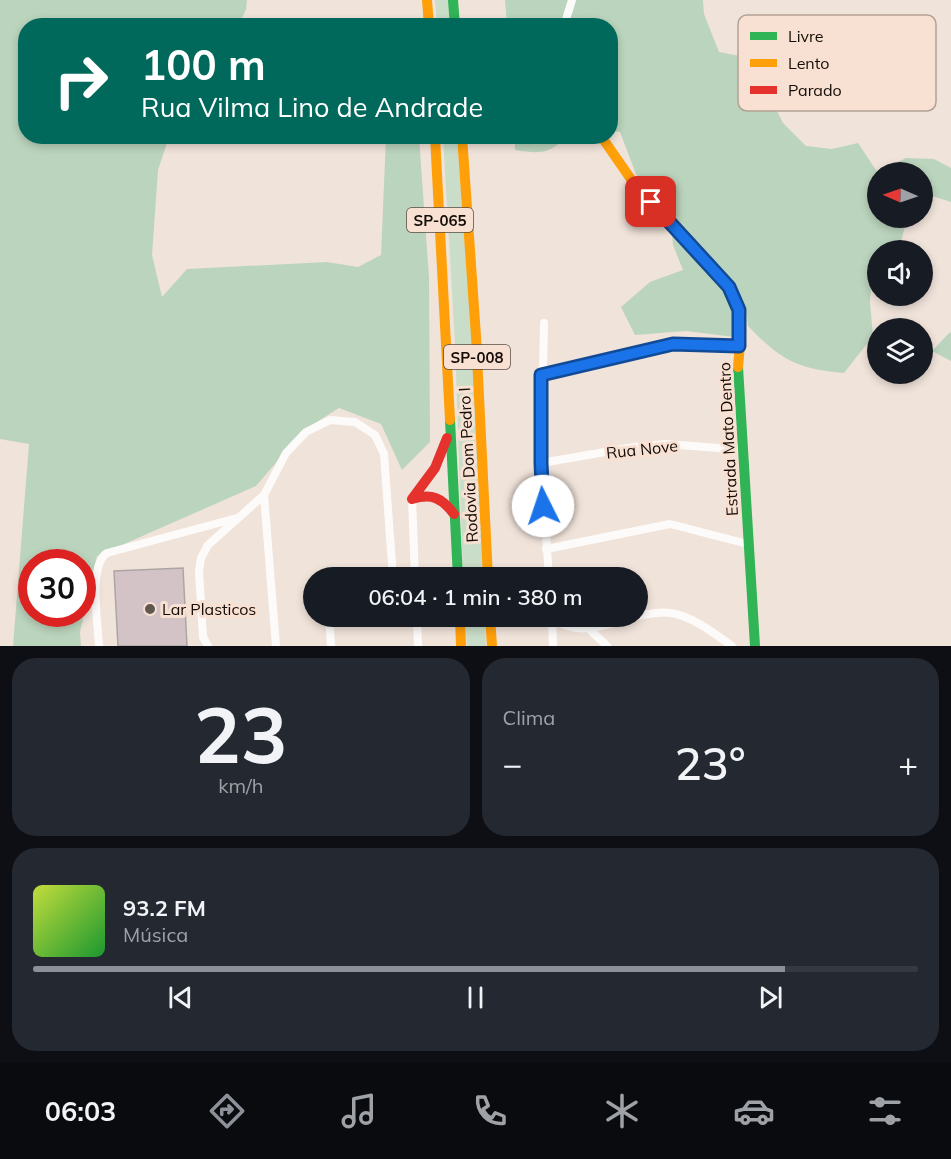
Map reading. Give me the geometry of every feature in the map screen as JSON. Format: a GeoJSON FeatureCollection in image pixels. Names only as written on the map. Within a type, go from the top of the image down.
{"type":"FeatureCollection","features":[{"type":"Feature","properties":{"kind":"main road"},"geometry":{"type":"LineString","coordinates":[[428,0],[429,18]]}},
{"type":"Feature","properties":{"kind":"main road"},"geometry":{"type":"LineString","coordinates":[[453,0],[454,18]]}},
{"type":"Feature","properties":{"kind":"main road","name":"Rodovia Dom Pedro I"},"geometry":{"type":"LineString","coordinates":[[435,144],[457,567]]}},
{"type":"Feature","properties":{"kind":"main road","name":"Rodovia Dom Pedro I"},"geometry":{"type":"LineString","coordinates":[[463,144],[476,336],[487,567]]}},
{"type":"Feature","properties":{"kind":"main road","name":"Estrada Mato Dentro"},"geometry":{"type":"LineString","coordinates":[[607,144],[635,185],[729,287],[739,310],[738,368],[755,646]]}},
{"type":"Feature","properties":{"kind":"main road"},"geometry":{"type":"LineString","coordinates":[[412,499],[435,468],[450,431]]}},
{"type":"Feature","properties":{"kind":"main road"},"geometry":{"type":"LineString","coordinates":[[412,499],[426,494],[436,494],[444,499],[454,514]]}},
{"type":"Feature","properties":{"kind":"main road"},"geometry":{"type":"LineString","coordinates":[[460,627],[461,646]]}},
{"type":"Feature","properties":{"kind":"main road"},"geometry":{"type":"LineString","coordinates":[[491,627],[492,646]]}},
{"type":"Feature","properties":{"kind":"street"},"geometry":{"type":"LineString","coordinates":[[566,18],[572,0]]}},
{"type":"Feature","properties":{"kind":"street"},"geometry":{"type":"LineString","coordinates":[[543,323],[541,463],[548,567]]}},
{"type":"Feature","properties":{"kind":"street"},"geometry":{"type":"LineString","coordinates":[[541,375],[673,344],[739,346]]}},
{"type":"Feature","properties":{"kind":"street"},"geometry":{"type":"LineString","coordinates":[[208,646],[203,637],[199,571],[201,558],[208,545],[264,495],[286,453],[306,432],[330,420],[355,422],[375,435],[384,454],[392,567]]}},
{"type":"Feature","properties":{"kind":"street","name":"Rua Nove"},"geometry":{"type":"LineString","coordinates":[[541,463],[634,447],[667,444],[744,450]]}},
{"type":"Feature","properties":{"kind":"street"},"geometry":{"type":"LineString","coordinates":[[264,495],[275,646]]}},
{"type":"Feature","properties":{"kind":"street"},"geometry":{"type":"LineString","coordinates":[[412,499],[415,567]]}},
{"type":"Feature","properties":{"kind":"street"},"geometry":{"type":"LineString","coordinates":[[99,646],[95,570],[100,557],[107,553],[239,518]]}},
{"type":"Feature","properties":{"kind":"street"},"geometry":{"type":"LineString","coordinates":[[546,549],[670,524],[748,544]]}},
{"type":"Feature","properties":{"kind":"street"},"geometry":{"type":"LineString","coordinates":[[568,627],[573,630],[590,629],[651,613],[673,614],[694,622],[732,646]]}},
{"type":"Feature","properties":{"kind":"street"},"geometry":{"type":"LineString","coordinates":[[330,627],[332,646]]}},
{"type":"Feature","properties":{"kind":"street"},"geometry":{"type":"LineString","coordinates":[[417,627],[418,646]]}},
{"type":"Feature","properties":{"kind":"street"},"geometry":{"type":"LineString","coordinates":[[552,627],[553,646]]}},
{"type":"Feature","properties":{"kind":"street"},"geometry":{"type":"LineString","coordinates":[[590,629],[607,646]]}},
{"type":"Feature","properties":{"kind":"green space"},"geometry":{"type":"Polygon","coordinates":[[[0,0],[247,0],[246,10],[242,18],[18,18],[18,144],[167,144],[158,170],[152,255],[162,297],[187,269],[327,262],[358,267],[381,255],[386,144],[420,144],[429,277],[430,442],[402,470],[381,424],[339,408],[304,430],[256,486],[97,556],[96,560],[96,549],[21,549],[29,444],[0,439],[0,0]]]}},
{"type":"Feature","properties":{"kind":"green space"},"geometry":{"type":"Polygon","coordinates":[[[435,0],[449,0],[450,18],[436,18],[435,0]]]}},
{"type":"Feature","properties":{"kind":"green space"},"geometry":{"type":"Polygon","coordinates":[[[505,0],[703,0],[704,14],[719,52],[738,56],[738,111],[777,111],[783,123],[806,146],[832,149],[858,143],[871,162],[867,162],[867,228],[905,228],[901,240],[867,240],[867,306],[870,306],[871,318],[867,318],[867,344],[844,373],[813,369],[780,355],[748,326],[746,307],[734,337],[686,331],[635,335],[621,307],[650,282],[683,270],[673,245],[670,211],[636,174],[618,132],[618,18],[506,18],[505,0]]]}},
{"type":"Feature","properties":{"kind":"green space"},"geometry":{"type":"Polygon","coordinates":[[[443,144],[458,144],[472,342],[483,567],[463,567],[455,343],[443,144]]]}},
{"type":"Feature","properties":{"kind":"green space"},"geometry":{"type":"Polygon","coordinates":[[[515,144],[559,144],[549,150],[538,152],[515,150],[515,144]]]}},
{"type":"Feature","properties":{"kind":"green space"},"geometry":{"type":"Polygon","coordinates":[[[906,158],[934,159],[951,168],[951,202],[933,196],[933,162],[898,162],[906,158]]]}},
{"type":"Feature","properties":{"kind":"green space"},"geometry":{"type":"Polygon","coordinates":[[[950,332],[951,333],[951,361],[933,350],[950,332]]]}},
{"type":"Feature","properties":{"kind":"green space"},"geometry":{"type":"Polygon","coordinates":[[[18,583],[18,627],[81,627],[81,646],[13,646],[18,583]]]}},
{"type":"Feature","properties":{"kind":"green space"},"geometry":{"type":"Polygon","coordinates":[[[466,627],[485,627],[486,646],[467,646],[466,627]]]}},
{"type":"Feature","properties":{"kind":"building","name":"Lar Plasticos"},"geometry":{"type":"Polygon","coordinates":[[[183,568],[187,646],[118,646],[114,571],[183,568]]]}},
{"type":"Feature","properties":{"kind":"traffic: fast"},"geometry":{"type":"LineString","coordinates":[[453,0],[454,18]]}},
{"type":"Feature","properties":{"kind":"traffic: fast"},"geometry":{"type":"LineString","coordinates":[[738,367],[755,646]]}},
{"type":"Feature","properties":{"kind":"traffic: fast"},"geometry":{"type":"LineString","coordinates":[[450,420],[457,567]]}},
{"type":"Feature","properties":{"kind":"traffic: slow"},"geometry":{"type":"LineString","coordinates":[[427,0],[428,18]]}},
{"type":"Feature","properties":{"kind":"traffic: slow"},"geometry":{"type":"LineString","coordinates":[[435,144],[450,420]]}},
{"type":"Feature","properties":{"kind":"traffic: slow"},"geometry":{"type":"LineString","coordinates":[[463,144],[476,336],[487,567]]}},
{"type":"Feature","properties":{"kind":"traffic: slow"},"geometry":{"type":"LineString","coordinates":[[607,144],[635,185],[729,287],[739,310],[741,333],[738,367]]}},
{"type":"Feature","properties":{"kind":"traffic: slow"},"geometry":{"type":"LineString","coordinates":[[460,627],[461,646]]}},
{"type":"Feature","properties":{"kind":"traffic: slow"},"geometry":{"type":"LineString","coordinates":[[491,627],[492,646]]}},
{"type":"Feature","properties":{"kind":"traffic: jam"},"geometry":{"type":"LineString","coordinates":[[412,499],[435,468],[447,438]]}},
{"type":"Feature","properties":{"kind":"traffic: jam"},"geometry":{"type":"LineString","coordinates":[[412,499],[436,498],[454,514]]}},
{"type":"Feature","properties":{"kind":"place","name":"Lar Plasticos"},"geometry":{"type":"Point","coordinates":[150,609]}},
{"type":"Feature","properties":{"kind":"route"},"geometry":{"type":"LineString","coordinates":[[543,506],[541,375],[673,344],[711,343],[739,346],[741,333],[739,310],[729,287],[651,202]]}}]}
